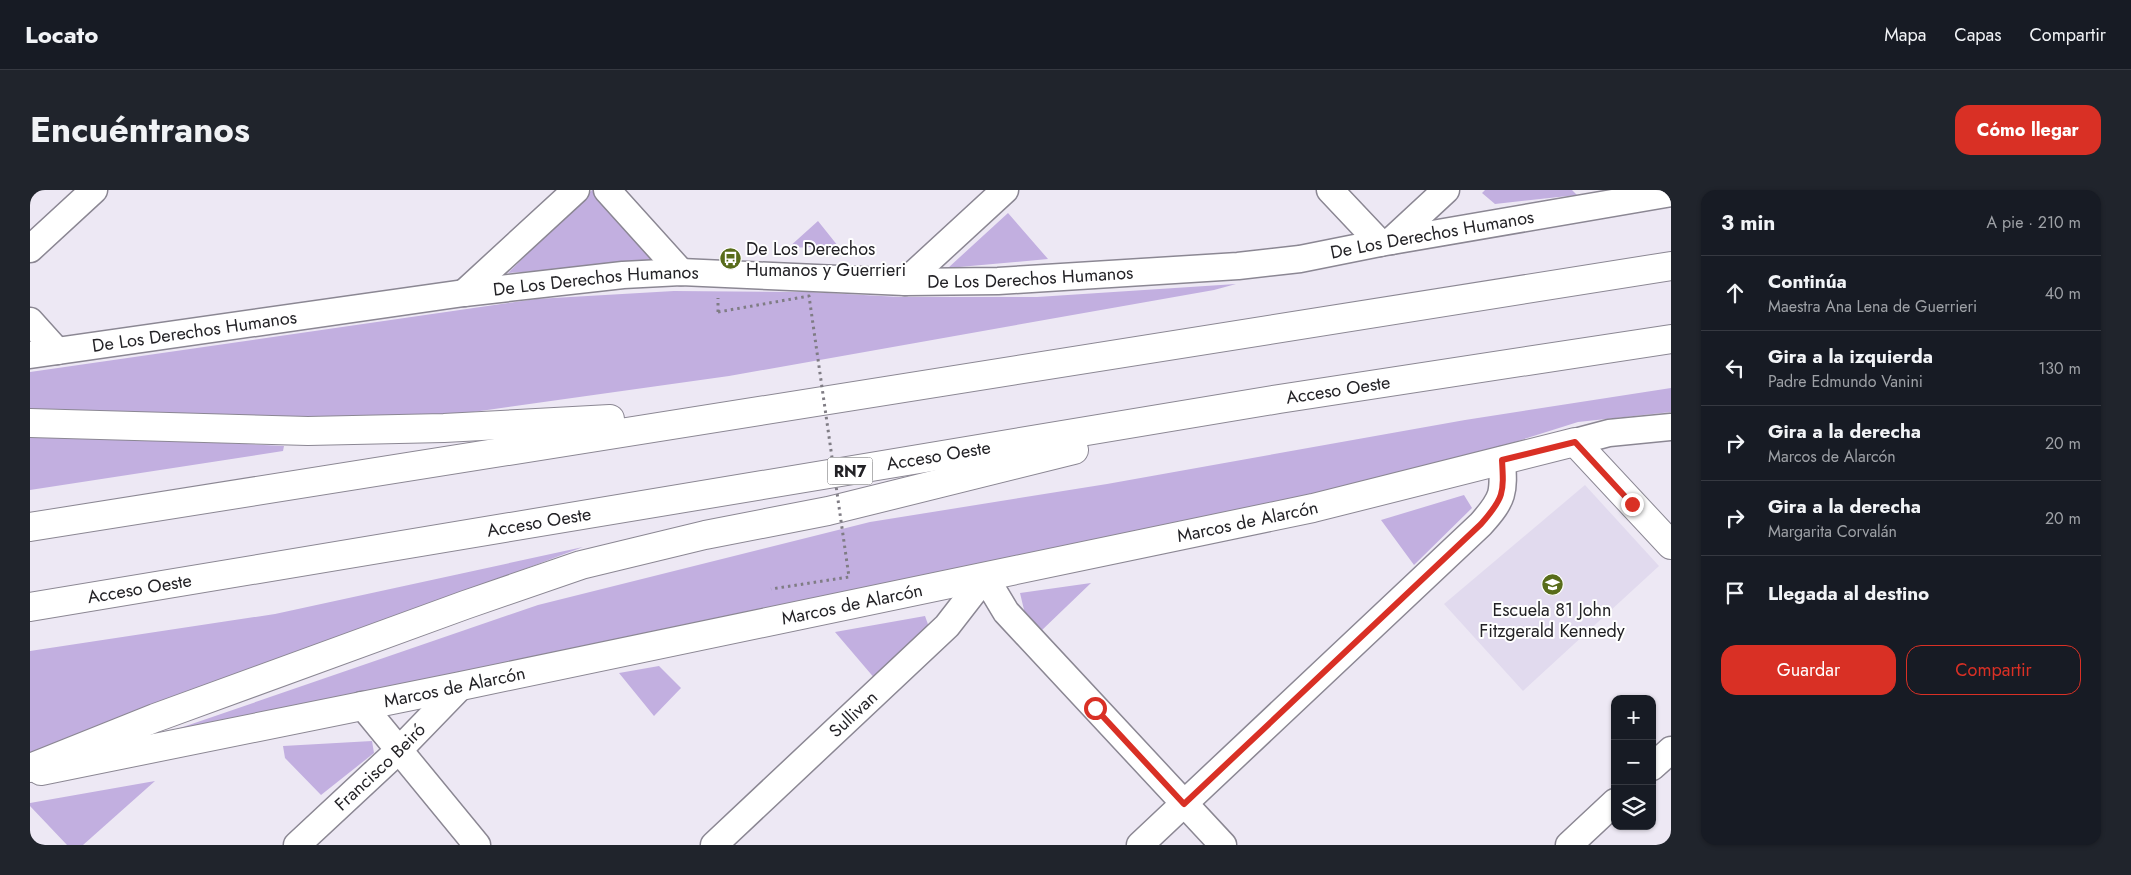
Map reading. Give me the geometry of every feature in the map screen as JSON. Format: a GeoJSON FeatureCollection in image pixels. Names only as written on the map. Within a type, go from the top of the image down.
{"type":"FeatureCollection","features":[{"type":"Feature","properties":{"kind":"main road"},"geometry":{"type":"LineString","coordinates":[[30,527],[1671,266]]}},
{"type":"Feature","properties":{"kind":"main road","name":"Acceso Oeste"},"geometry":{"type":"LineString","coordinates":[[30,607],[1279,399],[1671,339]]}},
{"type":"Feature","properties":{"kind":"main road"},"geometry":{"type":"LineString","coordinates":[[30,768],[165,715],[465,605],[581,565],[705,535],[828,510],[1279,399]]}},
{"type":"Feature","properties":{"kind":"main road"},"geometry":{"type":"LineString","coordinates":[[30,423],[308,431],[444,428],[761,411]]}},
{"type":"Feature","properties":{"kind":"main road"},"geometry":{"type":"LineString","coordinates":[[1575,442],[1671,545]]}},
{"type":"Feature","properties":{"kind":"main road","name":"Marcos de Alarcón"},"geometry":{"type":"LineString","coordinates":[[30,773],[460,686],[1314,508],[1575,442]]}},
{"type":"Feature","properties":{"kind":"street"},"geometry":{"type":"LineString","coordinates":[[30,249],[94,190]]}},
{"type":"Feature","properties":{"kind":"street"},"geometry":{"type":"LineString","coordinates":[[464,292],[576,190]]}},
{"type":"Feature","properties":{"kind":"street"},"geometry":{"type":"LineString","coordinates":[[607,190],[681,272]]}},
{"type":"Feature","properties":{"kind":"street"},"geometry":{"type":"LineString","coordinates":[[905,282],[1005,190]]}},
{"type":"Feature","properties":{"kind":"street"},"geometry":{"type":"LineString","coordinates":[[1330,190],[1386,242],[1446,190]]}},
{"type":"Feature","properties":{"kind":"street","name":"De Los Derechos Humanos"},"geometry":{"type":"LineString","coordinates":[[30,354],[464,292],[589,278],[681,272],[905,282],[998,281],[1238,266],[1300,259],[1386,242],[1671,194]]}},
{"type":"Feature","properties":{"kind":"street"},"geometry":{"type":"LineString","coordinates":[[30,321],[57,350]]}},
{"type":"Feature","properties":{"kind":"street","name":"Marcos de Alarcón"},"geometry":{"type":"LineString","coordinates":[[1575,442],[1610,433],[1671,427]]}},
{"type":"Feature","properties":{"kind":"street"},"geometry":{"type":"LineString","coordinates":[[1140,845],[1481,524],[1497,506],[1504,489],[1502,460]]}},
{"type":"Feature","properties":{"kind":"street"},"geometry":{"type":"LineString","coordinates":[[985,577],[1006,612],[1223,845]]}},
{"type":"Feature","properties":{"kind":"street","name":"Sullivan"},"geometry":{"type":"LineString","coordinates":[[714,845],[947,626],[985,577]]}},
{"type":"Feature","properties":{"kind":"street","name":"Francisco Beiró"},"geometry":{"type":"LineString","coordinates":[[296,845],[398,751],[460,686]]}},
{"type":"Feature","properties":{"kind":"street"},"geometry":{"type":"LineString","coordinates":[[362,706],[477,845]]}},
{"type":"Feature","properties":{"kind":"street"},"geometry":{"type":"LineString","coordinates":[[1656,763],[1671,750]]}},
{"type":"Feature","properties":{"kind":"street"},"geometry":{"type":"LineString","coordinates":[[1569,845],[1611,806]]}},
{"type":"Feature","properties":{"kind":"path"},"geometry":{"type":"LineString","coordinates":[[718,312],[809,296],[849,577],[771,589]]}},
{"type":"Feature","properties":{"kind":"shaded area"},"geometry":{"type":"Polygon","coordinates":[[[592,190],[600,190],[671,262],[508,273],[592,190]]]}},
{"type":"Feature","properties":{"kind":"shaded area"},"geometry":{"type":"Polygon","coordinates":[[[1485,190],[1572,190],[1577,195],[1495,204],[1482,193],[1485,190]]]}},
{"type":"Feature","properties":{"kind":"shaded area"},"geometry":{"type":"Polygon","coordinates":[[[1008,213],[1048,259],[948,268],[1008,213]]]}},
{"type":"Feature","properties":{"kind":"shaded area"},"geometry":{"type":"Polygon","coordinates":[[[818,221],[838,246],[788,248],[818,221]]]}},
{"type":"Feature","properties":{"kind":"shaded area"},"geometry":{"type":"Polygon","coordinates":[[[1236,284],[1214,290],[729,376],[466,413],[364,419],[30,416],[30,372],[536,299],[674,291],[810,292],[899,297],[1037,297],[1236,284]]]}},
{"type":"Feature","properties":{"kind":"shaded area"},"geometry":{"type":"Polygon","coordinates":[[[1671,388],[1671,412],[1578,422],[1455,461],[1300,503],[148,739],[538,605],[870,522],[1107,484],[1465,420],[1671,388]]]}},
{"type":"Feature","properties":{"kind":"shaded area"},"geometry":{"type":"Polygon","coordinates":[[[30,433],[284,446],[283,451],[30,490],[30,433]]]}},
{"type":"Feature","properties":{"kind":"shaded area","name":"Escuela 81 John Fitzgerald Kennedy"},"geometry":{"type":"Polygon","coordinates":[[[1585,485],[1659,566],[1523,691],[1444,604],[1585,485]]]}},
{"type":"Feature","properties":{"kind":"shaded area"},"geometry":{"type":"Polygon","coordinates":[[[1464,495],[1472,508],[1414,565],[1381,520],[1464,495]]]}},
{"type":"Feature","properties":{"kind":"shaded area"},"geometry":{"type":"Polygon","coordinates":[[[583,547],[30,753],[30,651],[275,614],[583,547]]]}},
{"type":"Feature","properties":{"kind":"shaded area"},"geometry":{"type":"Polygon","coordinates":[[[1091,583],[1041,631],[1025,614],[1020,593],[1091,583]]]}},
{"type":"Feature","properties":{"kind":"shaded area"},"geometry":{"type":"Polygon","coordinates":[[[925,616],[930,630],[876,680],[835,632],[925,616]]]}},
{"type":"Feature","properties":{"kind":"shaded area"},"geometry":{"type":"Polygon","coordinates":[[[659,666],[681,688],[654,716],[619,673],[659,666]]]}},
{"type":"Feature","properties":{"kind":"shaded area"},"geometry":{"type":"Polygon","coordinates":[[[372,741],[374,753],[321,795],[285,758],[283,746],[372,741]]]}},
{"type":"Feature","properties":{"kind":"shaded area"},"geometry":{"type":"Polygon","coordinates":[[[155,781],[83,845],[67,845],[30,806],[30,803],[155,781]]]}},
{"type":"Feature","properties":{"kind":"place","name":"De Los Derechos Humanos y Guerrieri"},"geometry":{"type":"Point","coordinates":[730,259]}},
{"type":"Feature","properties":{"kind":"place","name":"Escuela 81 John Fitzgerald Kennedy"},"geometry":{"type":"Point","coordinates":[1552,585]}},
{"type":"Feature","properties":{"kind":"route"},"geometry":{"type":"LineString","coordinates":[[1095,708],[1184,804],[1481,524],[1497,506],[1504,489],[1502,460],[1575,442],[1592,463],[1632,504]]}}]}
